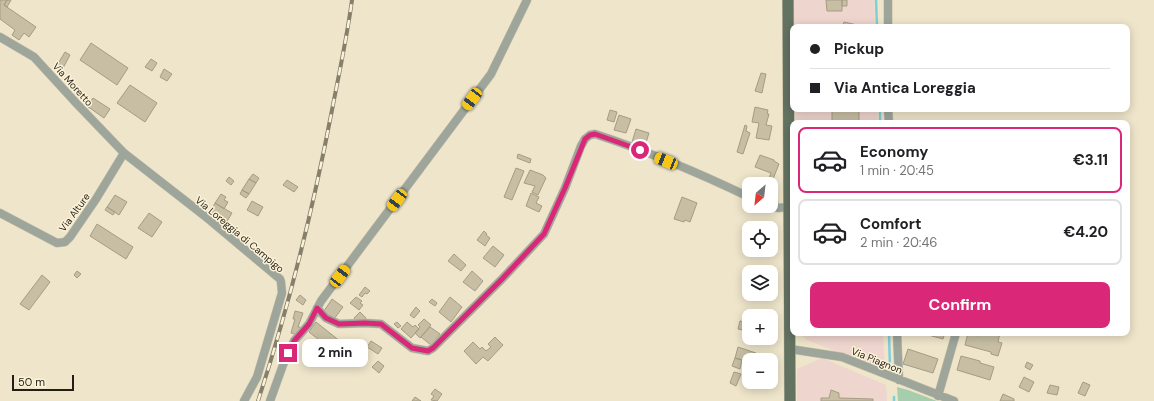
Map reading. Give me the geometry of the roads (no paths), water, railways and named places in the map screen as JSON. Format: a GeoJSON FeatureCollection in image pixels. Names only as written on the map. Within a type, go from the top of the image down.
{"type":"FeatureCollection","features":[{"type":"Feature","properties":{"kind":"main road"},"geometry":{"type":"LineString","coordinates":[[788,0],[790,401]]}},
{"type":"Feature","properties":{"kind":"street"},"geometry":{"type":"LineString","coordinates":[[270,401],[283,365],[294,341],[309,324],[321,301],[491,74],[526,0]]}},
{"type":"Feature","properties":{"kind":"street"},"geometry":{"type":"LineString","coordinates":[[888,0],[888,24]]}},
{"type":"Feature","properties":{"kind":"street","name":"Via Moretto"},"geometry":{"type":"LineString","coordinates":[[0,37],[34,57],[124,153]]}},
{"type":"Feature","properties":{"kind":"street"},"geometry":{"type":"LineString","coordinates":[[317,308],[326,318],[339,324],[381,324],[412,348],[428,351],[433,348],[502,279],[544,234],[565,188],[581,146],[585,139],[590,135],[595,134],[640,150],[710,178],[742,194]]}},
{"type":"Feature","properties":{"kind":"street","name":"Via Alture"},"geometry":{"type":"LineString","coordinates":[[0,213],[57,242],[65,242],[96,199],[124,153]]}},
{"type":"Feature","properties":{"kind":"street","name":"Via Loreggia di Campigo"},"geometry":{"type":"LineString","coordinates":[[124,153],[277,276],[281,282],[282,292],[257,377],[244,401]]}},
{"type":"Feature","properties":{"kind":"street"},"geometry":{"type":"LineString","coordinates":[[778,208],[789,207]]}},
{"type":"Feature","properties":{"kind":"street"},"geometry":{"type":"LineString","coordinates":[[897,336],[898,380]]}},
{"type":"Feature","properties":{"kind":"street"},"geometry":{"type":"LineString","coordinates":[[938,396],[955,336]]}},
{"type":"Feature","properties":{"kind":"street","name":"Via Piagnon"},"geometry":{"type":"LineString","coordinates":[[790,348],[842,357],[954,401]]}},
{"type":"Feature","properties":{"kind":"waterway"},"geometry":{"type":"LineString","coordinates":[[876,0],[877,24]]}},
{"type":"Feature","properties":{"kind":"waterway"},"geometry":{"type":"LineString","coordinates":[[880,112],[880,120]]}},
{"type":"Feature","properties":{"kind":"waterway"},"geometry":{"type":"LineString","coordinates":[[889,336],[890,370]]}},
{"type":"Feature","properties":{"kind":"railway"},"geometry":{"type":"LineString","coordinates":[[258,401],[280,329],[308,221],[325,147],[352,0]]}}]}
